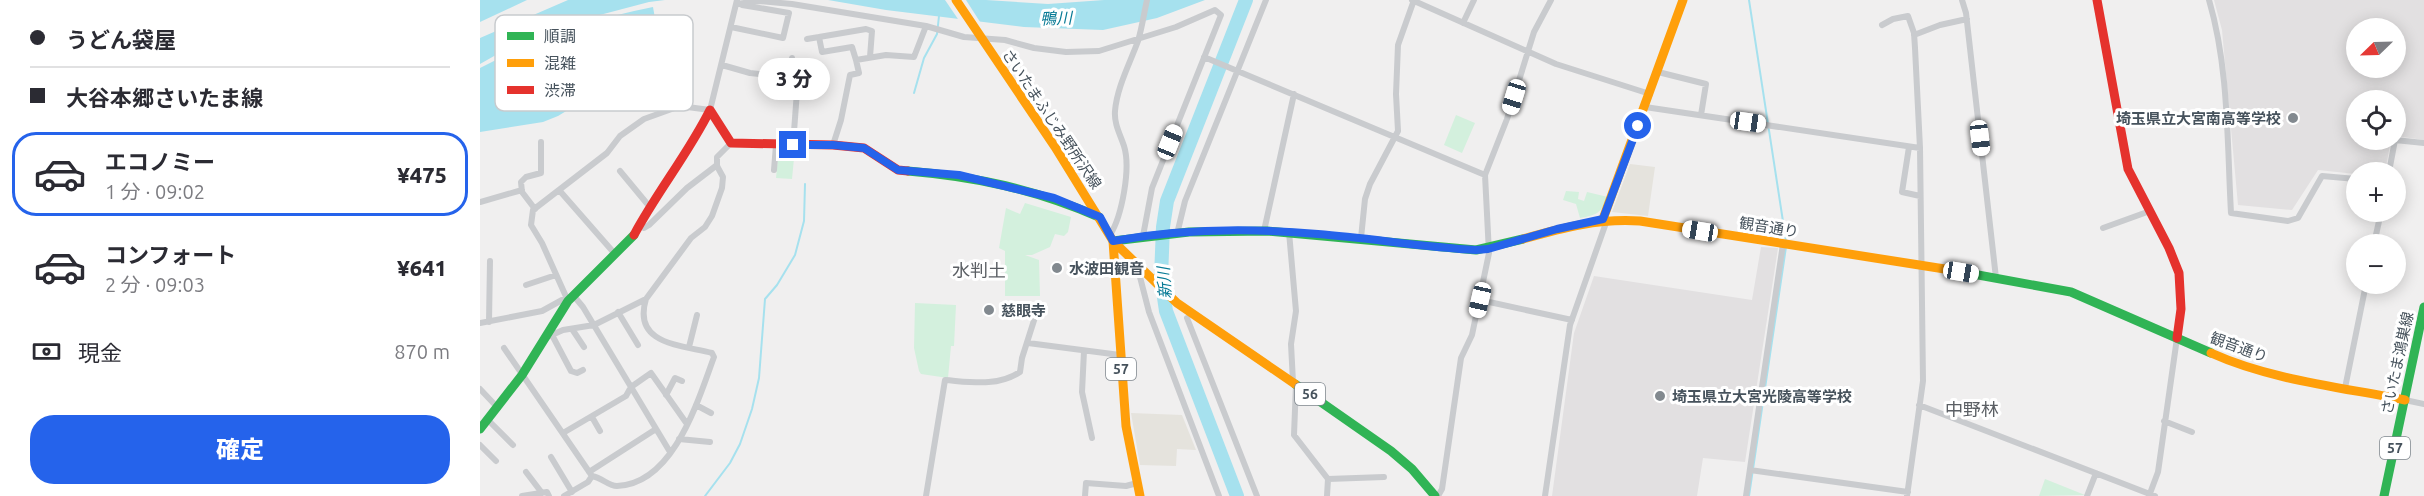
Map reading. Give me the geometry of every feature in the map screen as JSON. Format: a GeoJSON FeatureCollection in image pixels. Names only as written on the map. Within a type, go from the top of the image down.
{"type":"FeatureCollection","features":[{"type":"Feature","properties":{"kind":"main road","name":"さいたまふじみ野所沢線"},"geometry":{"type":"LineString","coordinates":[[956,0],[1055,147],[1111,238],[1150,279],[1177,303],[1396,455],[1436,496]]}},
{"type":"Feature","properties":{"kind":"main road"},"geometry":{"type":"LineString","coordinates":[[1605,219],[1683,0]]}},
{"type":"Feature","properties":{"kind":"main road"},"geometry":{"type":"LineString","coordinates":[[2097,0],[2128,168],[2169,248],[2179,273],[2181,309],[2178,338]]}},
{"type":"Feature","properties":{"kind":"main road"},"geometry":{"type":"LineString","coordinates":[[710,110],[731,143],[833,145],[864,148],[898,170],[959,175],[1011,186],[1054,198],[1100,217]]}},
{"type":"Feature","properties":{"kind":"main road"},"geometry":{"type":"LineString","coordinates":[[480,429],[498,408],[549,337],[571,298],[633,236],[649,206],[699,134],[710,110]]}},
{"type":"Feature","properties":{"kind":"main road","name":"観音通り"},"geometry":{"type":"LineString","coordinates":[[1111,238],[1264,231],[1465,249],[1488,249],[1557,229],[1605,219],[1640,222],[2071,292],[2245,367],[2405,400]]}},
{"type":"Feature","properties":{"kind":"main road","name":"57"},"geometry":{"type":"LineString","coordinates":[[1111,238],[1126,426],[1140,496]]}},
{"type":"Feature","properties":{"kind":"main road","name":"さいたま鴻巣線"},"geometry":{"type":"LineString","coordinates":[[2384,496],[2424,307]]}},
{"type":"Feature","properties":{"kind":"street"},"geometry":{"type":"LineString","coordinates":[[1111,238],[1121,209],[1126,164],[1125,147],[1117,129],[1114,112],[1118,94],[1140,35],[1147,0]]}},
{"type":"Feature","properties":{"kind":"street"},"geometry":{"type":"LineString","coordinates":[[1175,234],[1185,201],[1236,69],[1266,0]]}},
{"type":"Feature","properties":{"kind":"street"},"geometry":{"type":"LineString","coordinates":[[1361,238],[1365,199],[1398,131],[1398,45],[1413,0],[1527,53],[1650,94]]}},
{"type":"Feature","properties":{"kind":"street"},"geometry":{"type":"LineString","coordinates":[[1462,23],[1474,0]]}},
{"type":"Feature","properties":{"kind":"street"},"geometry":{"type":"LineString","coordinates":[[1436,496],[1442,489],[1461,358],[1472,335],[1488,249],[1485,175],[1507,119],[1534,32],[1551,0]]}},
{"type":"Feature","properties":{"kind":"street"},"geometry":{"type":"LineString","coordinates":[[1962,0],[1967,19],[1996,278]]}},
{"type":"Feature","properties":{"kind":"street"},"geometry":{"type":"LineString","coordinates":[[2209,0],[2217,27],[2223,77],[2231,213],[2288,221],[2298,218],[2322,176],[2346,178]]}},
{"type":"Feature","properties":{"kind":"street"},"geometry":{"type":"LineString","coordinates":[[737,1],[792,4],[926,26],[964,37],[1066,52],[1099,51],[1140,35],[1176,27],[1215,10],[1221,15],[1152,188],[1146,236]]}},
{"type":"Feature","properties":{"kind":"street"},"geometry":{"type":"LineString","coordinates":[[693,108],[710,110],[737,1]]}},
{"type":"Feature","properties":{"kind":"street"},"geometry":{"type":"LineString","coordinates":[[731,27],[783,38],[789,13],[737,1]]}},
{"type":"Feature","properties":{"kind":"street"},"geometry":{"type":"LineString","coordinates":[[1750,470],[1908,494],[1923,372],[1920,148],[1914,35],[1908,16],[1893,19],[1882,25]]}},
{"type":"Feature","properties":{"kind":"street"},"geometry":{"type":"LineString","coordinates":[[1914,35],[1967,19]]}},
{"type":"Feature","properties":{"kind":"street"},"geometry":{"type":"LineString","coordinates":[[856,60],[886,55],[914,57],[926,26]]}},
{"type":"Feature","properties":{"kind":"street"},"geometry":{"type":"LineString","coordinates":[[807,39],[866,29],[872,31],[870,57]]}},
{"type":"Feature","properties":{"kind":"street"},"geometry":{"type":"LineString","coordinates":[[819,37],[822,52],[852,47],[859,73],[850,75],[833,145]]}},
{"type":"Feature","properties":{"kind":"street"},"geometry":{"type":"LineString","coordinates":[[789,77],[792,58]]}},
{"type":"Feature","properties":{"kind":"street"},"geometry":{"type":"LineString","coordinates":[[1205,58],[1236,69],[1485,175]]}},
{"type":"Feature","properties":{"kind":"street"},"geometry":{"type":"LineString","coordinates":[[722,65],[750,73],[798,78],[793,145]]}},
{"type":"Feature","properties":{"kind":"street"},"geometry":{"type":"LineString","coordinates":[[1658,72],[1706,84],[1701,115]]}},
{"type":"Feature","properties":{"kind":"street"},"geometry":{"type":"LineString","coordinates":[[1264,231],[1294,94]]}},
{"type":"Feature","properties":{"kind":"street"},"geometry":{"type":"LineString","coordinates":[[1645,107],[1920,148]]}},
{"type":"Feature","properties":{"kind":"street"},"geometry":{"type":"LineString","coordinates":[[667,111],[644,119],[620,136],[607,153],[535,209],[531,225],[556,275],[571,298],[594,324],[670,453]]}},
{"type":"Feature","properties":{"kind":"street"},"geometry":{"type":"LineString","coordinates":[[2391,162],[2395,140],[2424,143]]}},
{"type":"Feature","properties":{"kind":"street"},"geometry":{"type":"LineString","coordinates":[[535,209],[522,190],[521,182],[523,179],[541,173],[541,142]]}},
{"type":"Feature","properties":{"kind":"street"},"geometry":{"type":"LineString","coordinates":[[583,370],[577,373],[571,371],[549,337],[594,324],[646,299],[691,238],[709,222],[722,188],[723,177],[717,165],[717,157],[721,150],[731,143]]}},
{"type":"Feature","properties":{"kind":"street"},"geometry":{"type":"LineString","coordinates":[[774,170],[776,145]]}},
{"type":"Feature","properties":{"kind":"street"},"geometry":{"type":"LineString","coordinates":[[1909,147],[1902,192],[1920,196]]}},
{"type":"Feature","properties":{"kind":"street"},"geometry":{"type":"LineString","coordinates":[[638,226],[644,228],[649,225],[687,188],[717,165]]}},
{"type":"Feature","properties":{"kind":"street"},"geometry":{"type":"LineString","coordinates":[[620,171],[649,206]]}},
{"type":"Feature","properties":{"kind":"street"},"geometry":{"type":"LineString","coordinates":[[480,202],[522,190]]}},
{"type":"Feature","properties":{"kind":"street"},"geometry":{"type":"LineString","coordinates":[[559,190],[615,254]]}},
{"type":"Feature","properties":{"kind":"street"},"geometry":{"type":"LineString","coordinates":[[2103,228],[2150,211]]}},
{"type":"Feature","properties":{"kind":"street"},"geometry":{"type":"LineString","coordinates":[[1545,496],[1572,320],[1605,219]]}},
{"type":"Feature","properties":{"kind":"street"},"geometry":{"type":"LineString","coordinates":[[1289,232],[1296,311],[1291,344],[1295,383],[1294,435],[1329,478],[1327,496]]}},
{"type":"Feature","properties":{"kind":"street"},"geometry":{"type":"LineString","coordinates":[[1746,496],[1782,244]]}},
{"type":"Feature","properties":{"kind":"street"},"geometry":{"type":"LineString","coordinates":[[489,322],[490,261]]}},
{"type":"Feature","properties":{"kind":"street"},"geometry":{"type":"LineString","coordinates":[[526,285],[556,275]]}},
{"type":"Feature","properties":{"kind":"street"},"geometry":{"type":"LineString","coordinates":[[1140,276],[1149,312],[1219,496]]}},
{"type":"Feature","properties":{"kind":"street"},"geometry":{"type":"LineString","coordinates":[[2345,388],[2364,294]]}},
{"type":"Feature","properties":{"kind":"street"},"geometry":{"type":"LineString","coordinates":[[480,323],[542,311],[561,300],[571,298]]}},
{"type":"Feature","properties":{"kind":"street"},"geometry":{"type":"LineString","coordinates":[[504,348],[591,474],[611,486],[628,484],[659,468],[670,453],[696,405],[714,357],[712,353],[670,345],[649,330],[644,314],[646,299]]}},
{"type":"Feature","properties":{"kind":"street"},"geometry":{"type":"LineString","coordinates":[[1480,300],[1572,320]]}},
{"type":"Feature","properties":{"kind":"street"},"geometry":{"type":"LineString","coordinates":[[926,496],[945,380],[988,384],[1011,378],[1020,372],[1037,311]]}},
{"type":"Feature","properties":{"kind":"street"},"geometry":{"type":"LineString","coordinates":[[618,312],[638,345]]}},
{"type":"Feature","properties":{"kind":"street"},"geometry":{"type":"LineString","coordinates":[[689,347],[697,315]]}},
{"type":"Feature","properties":{"kind":"street"},"geometry":{"type":"LineString","coordinates":[[1187,318],[1257,496]]}},
{"type":"Feature","properties":{"kind":"street"},"geometry":{"type":"LineString","coordinates":[[572,329],[584,346]]}},
{"type":"Feature","properties":{"kind":"street"},"geometry":{"type":"LineString","coordinates":[[1919,405],[2151,495],[2158,472],[2178,338]]}},
{"type":"Feature","properties":{"kind":"street"},"geometry":{"type":"LineString","coordinates":[[1028,343],[1120,355]]}},
{"type":"Feature","properties":{"kind":"street"},"geometry":{"type":"LineString","coordinates":[[1084,351],[1082,392],[1092,438]]}},
{"type":"Feature","properties":{"kind":"street"},"geometry":{"type":"LineString","coordinates":[[563,433],[626,396],[631,387],[651,374],[687,424]]}},
{"type":"Feature","properties":{"kind":"street"},"geometry":{"type":"LineString","coordinates":[[666,395],[675,378],[682,381]]}},
{"type":"Feature","properties":{"kind":"street"},"geometry":{"type":"LineString","coordinates":[[480,389],[498,408]]}},
{"type":"Feature","properties":{"kind":"street"},"geometry":{"type":"LineString","coordinates":[[2405,400],[2424,404]]}},
{"type":"Feature","properties":{"kind":"street"},"geometry":{"type":"LineString","coordinates":[[696,405],[711,413]]}},
{"type":"Feature","properties":{"kind":"street"},"geometry":{"type":"LineString","coordinates":[[592,417],[600,431]]}},
{"type":"Feature","properties":{"kind":"street"},"geometry":{"type":"LineString","coordinates":[[488,420],[513,445]]}},
{"type":"Feature","properties":{"kind":"street"},"geometry":{"type":"LineString","coordinates":[[2164,421],[2192,432]]}},
{"type":"Feature","properties":{"kind":"street"},"geometry":{"type":"LineString","coordinates":[[564,496],[588,482],[591,474],[656,429]]}},
{"type":"Feature","properties":{"kind":"street"},"geometry":{"type":"LineString","coordinates":[[679,439],[710,442]]}},
{"type":"Feature","properties":{"kind":"street"},"geometry":{"type":"LineString","coordinates":[[480,446],[496,461]]}},
{"type":"Feature","properties":{"kind":"street"},"geometry":{"type":"LineString","coordinates":[[551,457],[572,492]]}},
{"type":"Feature","properties":{"kind":"street"},"geometry":{"type":"LineString","coordinates":[[526,472],[542,493]]}},
{"type":"Feature","properties":{"kind":"street"},"geometry":{"type":"LineString","coordinates":[[2087,496],[2096,473]]}},
{"type":"Feature","properties":{"kind":"street"},"geometry":{"type":"LineString","coordinates":[[1329,478],[1384,477]]}},
{"type":"Feature","properties":{"kind":"street"},"geometry":{"type":"LineString","coordinates":[[1085,496],[1086,483],[1126,486],[1137,483]]}},
{"type":"Feature","properties":{"kind":"street"},"geometry":{"type":"LineString","coordinates":[[522,496],[547,492],[549,496]]}},
{"type":"Feature","properties":{"kind":"shaded area","name":"埼玉県立大宮南高等学校"},"geometry":{"type":"Polygon","coordinates":[[[2214,0],[2424,0],[2424,140],[2406,137],[2406,90],[2346,90],[2346,150],[2389,150],[2387,162],[2346,162],[2346,173],[2318,170],[2292,210],[2238,205],[2222,30],[2214,0]]]}},
{"type":"Feature","properties":{"kind":"shaded area"},"geometry":{"type":"Polygon","coordinates":[[[1630,164],[1655,167],[1648,216],[1612,212],[1630,164]]]}},
{"type":"Feature","properties":{"kind":"shaded area","name":"埼玉県立大宮光陵高等学校"},"geometry":{"type":"Polygon","coordinates":[[[1761,247],[1778,248],[1745,462],[1703,458],[1697,496],[1552,496],[1574,333],[1594,276],[1752,300],[1761,247]]]}},
{"type":"Feature","properties":{"kind":"shaded area"},"geometry":{"type":"Polygon","coordinates":[[[1131,413],[1182,415],[1196,450],[1177,449],[1176,466],[1140,465],[1131,413]]]}},
{"type":"Feature","properties":{"kind":"green space"},"geometry":{"type":"Polygon","coordinates":[[[1456,115],[1475,123],[1462,153],[1444,145],[1456,115]]]}},
{"type":"Feature","properties":{"kind":"green space"},"geometry":{"type":"Polygon","coordinates":[[[779,148],[795,148],[792,179],[776,178],[779,148]]]}},
{"type":"Feature","properties":{"kind":"green space"},"geometry":{"type":"Polygon","coordinates":[[[1566,191],[1579,192],[1578,199],[1584,201],[1587,192],[1608,197],[1598,212],[1580,218],[1576,204],[1563,200],[1566,191]]]}},
{"type":"Feature","properties":{"kind":"green space"},"geometry":{"type":"Polygon","coordinates":[[[1025,203],[1071,217],[1068,232],[1064,236],[1055,234],[1050,247],[1032,255],[1025,255],[1039,260],[1040,296],[1005,296],[1005,251],[999,248],[1006,208],[1020,214],[1025,203]]]}},
{"type":"Feature","properties":{"kind":"green space"},"geometry":{"type":"Polygon","coordinates":[[[915,303],[956,305],[954,346],[951,346],[948,378],[921,374],[919,371],[914,348],[915,303]]]}},
{"type":"Feature","properties":{"kind":"green space"},"geometry":{"type":"Polygon","coordinates":[[[2045,479],[2085,495],[2039,496],[2045,479]]]}},
{"type":"Feature","properties":{"kind":"water"},"geometry":{"type":"Polygon","coordinates":[[[480,0],[527,0],[480,22],[480,0]]]}},
{"type":"Feature","properties":{"kind":"water"},"geometry":{"type":"Polygon","coordinates":[[[568,0],[665,0],[600,15],[533,15],[568,0]]]}},
{"type":"Feature","properties":{"kind":"water","name":"鴨川"},"geometry":{"type":"Polygon","coordinates":[[[828,0],[986,0],[1048,4],[1104,0],[1205,0],[1157,18],[1103,30],[1024,27],[886,10],[828,0]]]}},
{"type":"Feature","properties":{"kind":"water"},"geometry":{"type":"Polygon","coordinates":[[[653,7],[654,15],[620,15],[653,7]]]}},
{"type":"Feature","properties":{"kind":"water"},"geometry":{"type":"Polygon","coordinates":[[[495,32],[495,55],[480,64],[480,38],[495,32]]]}},
{"type":"Feature","properties":{"kind":"water"},"geometry":{"type":"Polygon","coordinates":[[[495,61],[495,111],[566,111],[543,122],[480,132],[480,68],[495,61]]]}},
{"type":"Feature","properties":{"kind":"pier"},"geometry":{"type":"Polygon","coordinates":[[[945,0],[966,0],[982,25],[960,22],[945,0]]]}},
{"type":"Feature","properties":{"kind":"waterway","name":"新川"},"geometry":{"type":"LineString","coordinates":[[1237,496],[1166,311],[1161,277],[1163,227],[1167,201],[1246,0]]}},
{"type":"Feature","properties":{"kind":"waterway"},"geometry":{"type":"LineString","coordinates":[[1749,0],[1786,241]]}},
{"type":"Feature","properties":{"kind":"waterway"},"geometry":{"type":"LineString","coordinates":[[914,93],[924,58],[937,34],[939,16]]}},
{"type":"Feature","properties":{"kind":"waterway"},"geometry":{"type":"LineString","coordinates":[[705,496],[730,463],[740,444],[752,409],[759,378],[765,299],[777,285],[795,255],[804,221],[805,184]]}},
{"type":"Feature","properties":{"kind":"waterway"},"geometry":{"type":"LineString","coordinates":[[1749,496],[1786,247]]}},
{"type":"Feature","properties":{"kind":"traffic: fast"},"geometry":{"type":"LineString","coordinates":[[908,171],[1005,186],[1052,199],[1099,217]]}},
{"type":"Feature","properties":{"kind":"traffic: fast"},"geometry":{"type":"LineString","coordinates":[[1113,241],[1189,232],[1267,231],[1476,250],[1523,239]]}},
{"type":"Feature","properties":{"kind":"traffic: fast"},"geometry":{"type":"LineString","coordinates":[[480,429],[522,375],[568,301],[634,235]]}},
{"type":"Feature","properties":{"kind":"traffic: fast"},"geometry":{"type":"LineString","coordinates":[[1951,270],[2071,292],[2211,353]]}},
{"type":"Feature","properties":{"kind":"traffic: fast"},"geometry":{"type":"LineString","coordinates":[[2384,496],[2424,307]]}},
{"type":"Feature","properties":{"kind":"traffic: fast"},"geometry":{"type":"LineString","coordinates":[[1295,384],[1391,451],[1412,469],[1435,496]]}},
{"type":"Feature","properties":{"kind":"traffic: slow"},"geometry":{"type":"LineString","coordinates":[[956,0],[1055,147],[1113,241],[1177,303],[1295,384]]}},
{"type":"Feature","properties":{"kind":"traffic: slow"},"geometry":{"type":"LineString","coordinates":[[1603,219],[1683,0]]}},
{"type":"Feature","properties":{"kind":"traffic: slow"},"geometry":{"type":"LineString","coordinates":[[1523,239],[1595,222],[1640,221],[1951,270]]}},
{"type":"Feature","properties":{"kind":"traffic: slow"},"geometry":{"type":"LineString","coordinates":[[1113,241],[1126,426],[1140,496]]}},
{"type":"Feature","properties":{"kind":"traffic: slow"},"geometry":{"type":"LineString","coordinates":[[2211,353],[2257,370],[2331,387],[2405,400]]}},
{"type":"Feature","properties":{"kind":"traffic: jam"},"geometry":{"type":"LineString","coordinates":[[2097,0],[2128,169],[2169,248],[2179,273],[2181,309],[2177,338]]}},
{"type":"Feature","properties":{"kind":"traffic: jam"},"geometry":{"type":"LineString","coordinates":[[634,235],[710,110],[731,143],[833,145],[864,148],[898,170],[908,171]]}},
{"type":"Feature","properties":{"kind":"place","name":"埼玉県立大宮南高等学校"},"geometry":{"type":"Point","coordinates":[2293,118]}},
{"type":"Feature","properties":{"kind":"place","name":"水波田観音"},"geometry":{"type":"Point","coordinates":[1057,268]}},
{"type":"Feature","properties":{"kind":"place","name":"慈眼寺"},"geometry":{"type":"Point","coordinates":[989,310]}},
{"type":"Feature","properties":{"kind":"place","name":"埼玉県立大宮光陵高等学校"},"geometry":{"type":"Point","coordinates":[1660,396]}},
{"type":"Feature","properties":{"kind":"district","name":"水判土"},"geometry":{"type":"Point","coordinates":[979,270]}},
{"type":"Feature","properties":{"kind":"district","name":"中野林"},"geometry":{"type":"Point","coordinates":[1972,409]}},
{"type":"Feature","properties":{"kind":"route"},"geometry":{"type":"LineString","coordinates":[[793,145],[864,148],[898,170],[959,175],[1054,198],[1100,217],[1113,241],[1150,236],[1246,231],[1289,232],[1476,250],[1488,249],[1557,229],[1603,219],[1638,126]]}}]}
